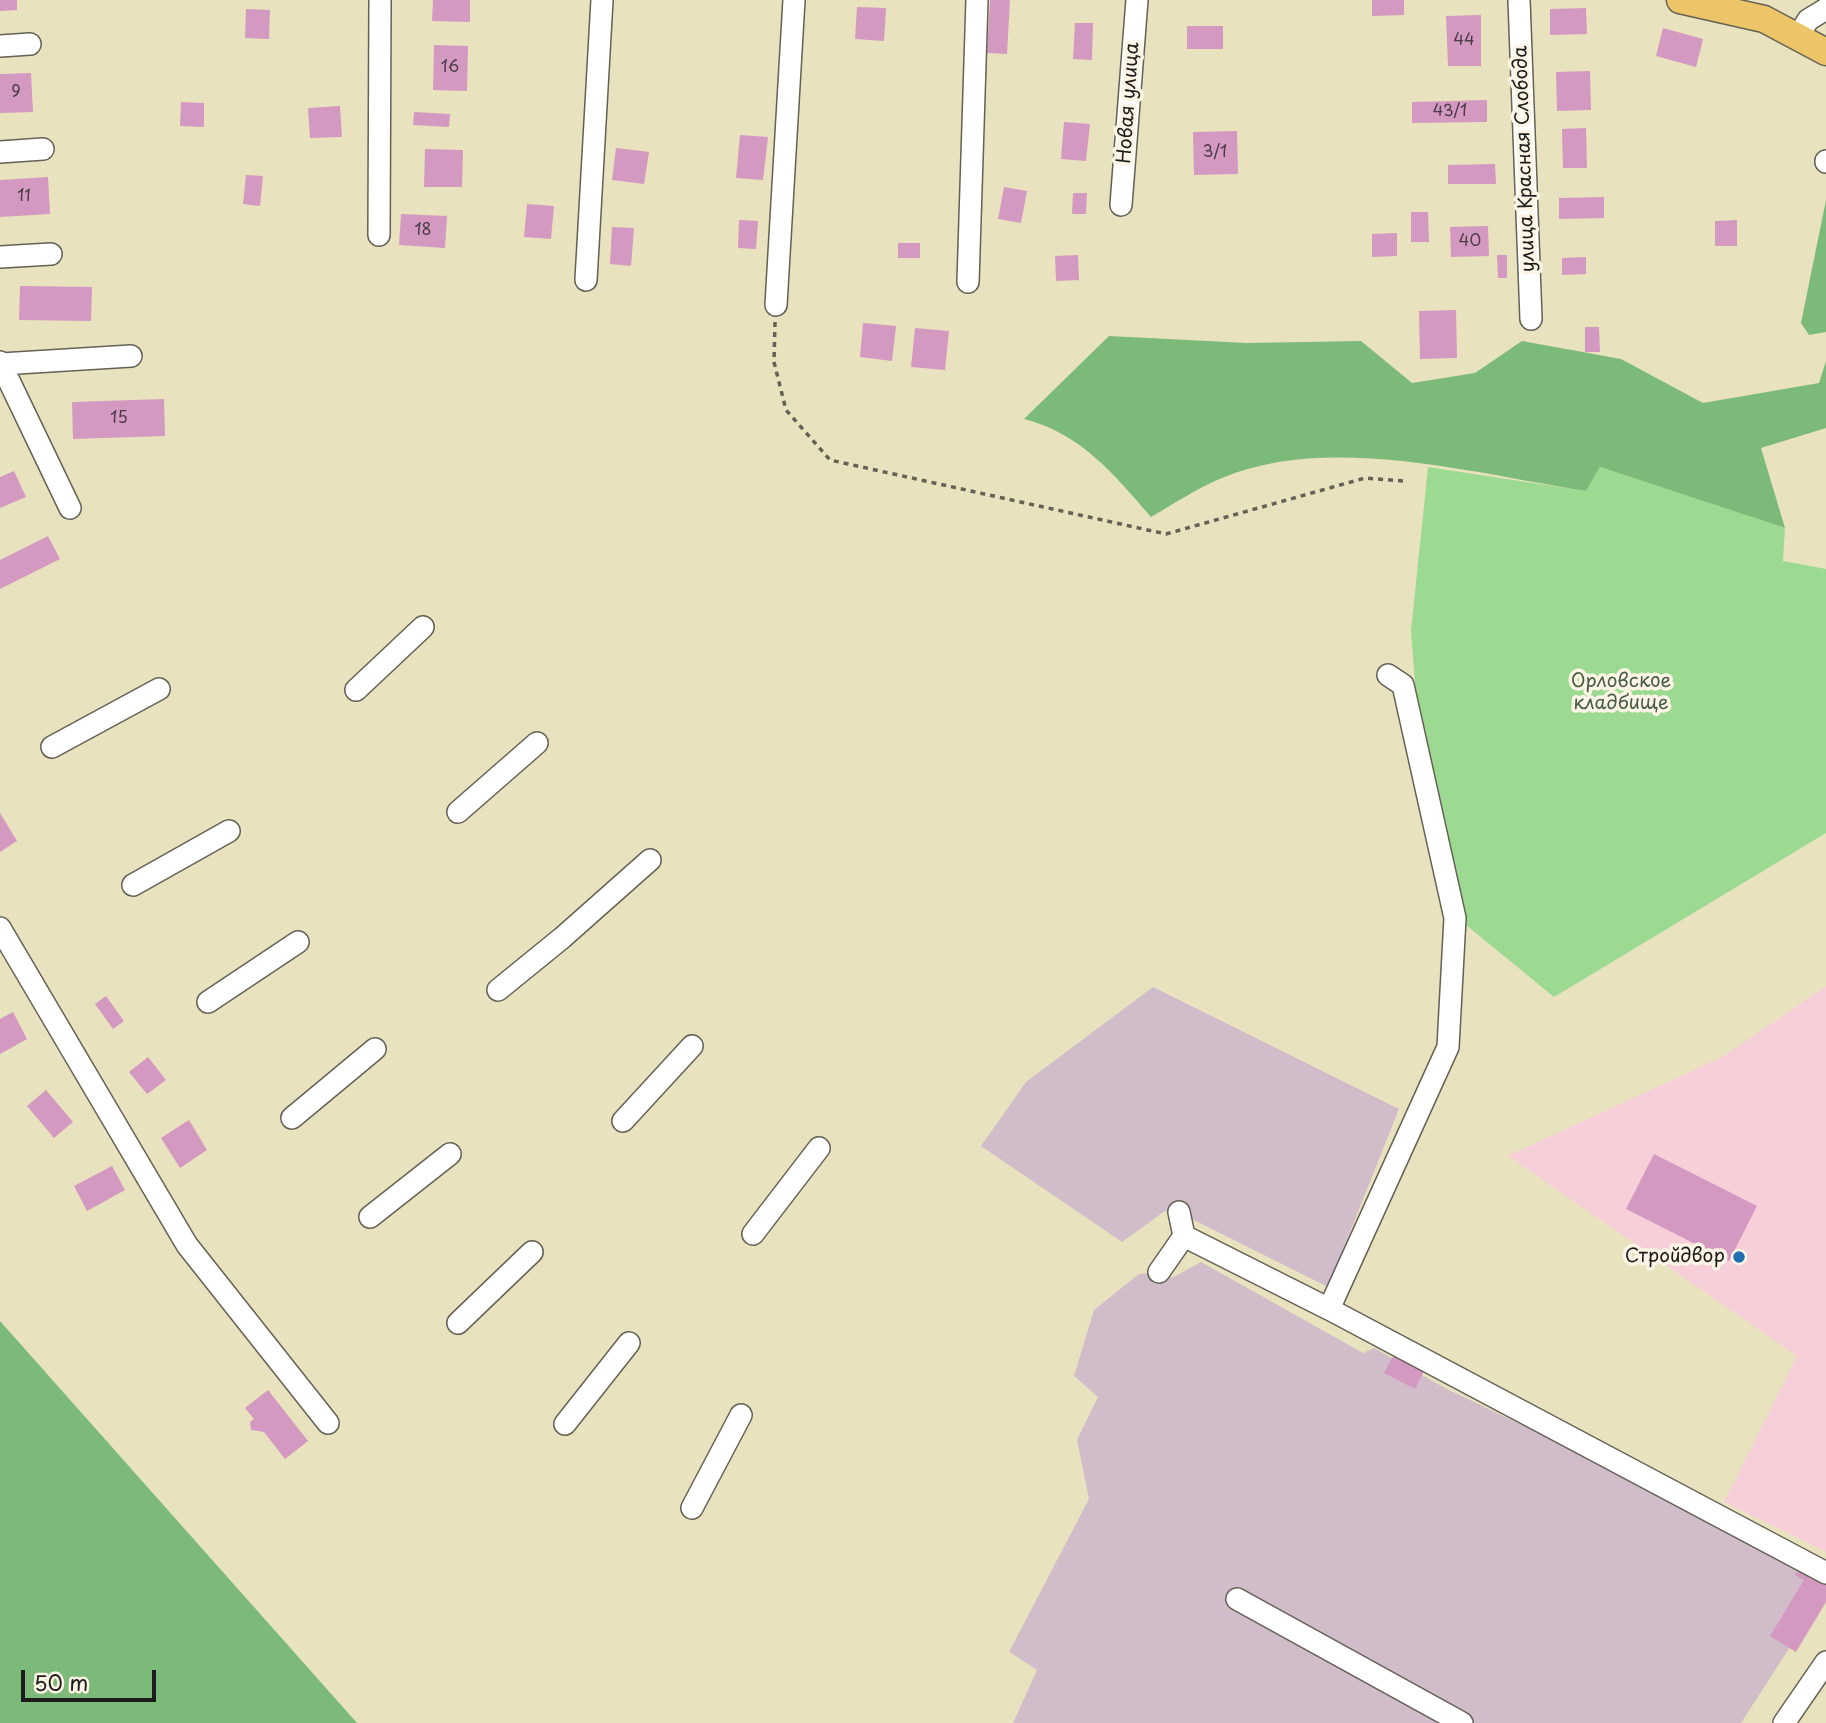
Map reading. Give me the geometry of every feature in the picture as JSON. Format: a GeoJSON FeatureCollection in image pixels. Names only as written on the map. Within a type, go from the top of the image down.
{"type":"FeatureCollection","features":[{"type":"Feature","properties":{"kind":"main road"},"geometry":{"type":"LineString","coordinates":[[1680,0],[1764,19],[1814,16],[1826,51]]}},
{"type":"Feature","properties":{"kind":"street"},"geometry":{"type":"LineString","coordinates":[[379,235],[380,0]]}},
{"type":"Feature","properties":{"kind":"street"},"geometry":{"type":"LineString","coordinates":[[586,281],[602,0]]}},
{"type":"Feature","properties":{"kind":"street"},"geometry":{"type":"LineString","coordinates":[[776,305],[794,0]]}},
{"type":"Feature","properties":{"kind":"street"},"geometry":{"type":"LineString","coordinates":[[968,282],[977,0]]}},
{"type":"Feature","properties":{"kind":"street","name":"Новая улица"},"geometry":{"type":"LineString","coordinates":[[1121,205],[1137,0]]}},
{"type":"Feature","properties":{"kind":"street","name":"улица Красная Слобода"},"geometry":{"type":"LineString","coordinates":[[1520,0],[1531,318]]}},
{"type":"Feature","properties":{"kind":"street"},"geometry":{"type":"LineString","coordinates":[[0,46],[30,44]]}},
{"type":"Feature","properties":{"kind":"street"},"geometry":{"type":"LineString","coordinates":[[0,152],[43,149]]}},
{"type":"Feature","properties":{"kind":"street"},"geometry":{"type":"LineString","coordinates":[[0,257],[51,254]]}},
{"type":"Feature","properties":{"kind":"street"},"geometry":{"type":"LineString","coordinates":[[70,508],[1,363],[131,356]]}},
{"type":"Feature","properties":{"kind":"street"},"geometry":{"type":"LineString","coordinates":[[356,690],[423,627]]}},
{"type":"Feature","properties":{"kind":"street"},"geometry":{"type":"LineString","coordinates":[[1329,1309],[1448,1047],[1455,918],[1403,685],[1388,675]]}},
{"type":"Feature","properties":{"kind":"street"},"geometry":{"type":"LineString","coordinates":[[52,747],[159,689]]}},
{"type":"Feature","properties":{"kind":"street"},"geometry":{"type":"LineString","coordinates":[[458,812],[537,743]]}},
{"type":"Feature","properties":{"kind":"street"},"geometry":{"type":"LineString","coordinates":[[133,885],[229,831]]}},
{"type":"Feature","properties":{"kind":"street"},"geometry":{"type":"LineString","coordinates":[[498,990],[650,860]]}},
{"type":"Feature","properties":{"kind":"street"},"geometry":{"type":"LineString","coordinates":[[0,928],[187,1245],[328,1423]]}},
{"type":"Feature","properties":{"kind":"street"},"geometry":{"type":"LineString","coordinates":[[208,1002],[298,942]]}},
{"type":"Feature","properties":{"kind":"street"},"geometry":{"type":"LineString","coordinates":[[623,1121],[692,1046]]}},
{"type":"Feature","properties":{"kind":"street"},"geometry":{"type":"LineString","coordinates":[[292,1118],[375,1049]]}},
{"type":"Feature","properties":{"kind":"street"},"geometry":{"type":"LineString","coordinates":[[753,1234],[819,1148]]}},
{"type":"Feature","properties":{"kind":"street"},"geometry":{"type":"LineString","coordinates":[[370,1217],[450,1154]]}},
{"type":"Feature","properties":{"kind":"street"},"geometry":{"type":"LineString","coordinates":[[1159,1272],[1184,1236],[1178,1212]]}},
{"type":"Feature","properties":{"kind":"street"},"geometry":{"type":"LineString","coordinates":[[1184,1236],[1329,1309],[1826,1573]]}},
{"type":"Feature","properties":{"kind":"street"},"geometry":{"type":"LineString","coordinates":[[458,1323],[532,1252]]}},
{"type":"Feature","properties":{"kind":"street"},"geometry":{"type":"LineString","coordinates":[[565,1424],[629,1343]]}},
{"type":"Feature","properties":{"kind":"street"},"geometry":{"type":"LineString","coordinates":[[692,1508],[741,1415]]}},
{"type":"Feature","properties":{"kind":"street"},"geometry":{"type":"LineString","coordinates":[[1237,1599],[1461,1723]]}},
{"type":"Feature","properties":{"kind":"street"},"geometry":{"type":"LineString","coordinates":[[1784,1723],[1826,1662]]}},
{"type":"Feature","properties":{"kind":"path"},"geometry":{"type":"LineString","coordinates":[[776,305],[774,362],[786,410],[830,460],[1166,534],[1365,478],[1403,481]]}},
{"type":"Feature","properties":{"kind":"shaded area","name":"Стройдвор"},"geometry":{"type":"Polygon","coordinates":[[[1826,986],[1826,1552],[1724,1502],[1797,1356],[1508,1156],[1724,1056],[1826,986]]]}},
{"type":"Feature","properties":{"kind":"shaded area"},"geometry":{"type":"Polygon","coordinates":[[[1153,987],[1399,1109],[1328,1287],[1178,1212],[1165,1211],[1122,1242],[981,1146],[1026,1082],[1153,987]]]}},
{"type":"Feature","properties":{"kind":"shaded area"},"geometry":{"type":"Polygon","coordinates":[[[1201,1262],[1363,1353],[1374,1348],[1445,1388],[1826,1571],[1826,1591],[1741,1723],[1013,1723],[1037,1670],[1009,1652],[1089,1499],[1077,1440],[1098,1397],[1074,1376],[1094,1310],[1139,1274],[1159,1272],[1172,1278],[1201,1262]]]}},
{"type":"Feature","properties":{"kind":"green space"},"geometry":{"type":"Polygon","coordinates":[[[1826,200],[1826,332],[1809,335],[1801,323],[1826,200]]]}},
{"type":"Feature","properties":{"kind":"green space"},"geometry":{"type":"Polygon","coordinates":[[[1109,336],[1247,343],[1361,341],[1412,383],[1475,373],[1522,341],[1621,359],[1703,403],[1819,383],[1826,361],[1826,428],[1761,448],[1785,528],[1600,467],[1586,491],[1402,461],[1355,458],[1308,459],[1264,465],[1213,482],[1151,517],[1095,457],[1062,434],[1024,419],[1109,336]]]}},
{"type":"Feature","properties":{"kind":"green space","name":"Орловское кладбище"},"geometry":{"type":"Polygon","coordinates":[[[1428,467],[1586,491],[1600,467],[1785,528],[1783,561],[1826,569],[1826,833],[1554,997],[1460,920],[1420,750],[1411,631],[1428,467]]]}},
{"type":"Feature","properties":{"kind":"green space"},"geometry":{"type":"Polygon","coordinates":[[[0,1321],[357,1723],[0,1723],[0,1321]]]}},
{"type":"Feature","properties":{"kind":"building"},"geometry":{"type":"Polygon","coordinates":[[[0,0],[17,0],[17,10],[0,11],[0,0]]]}},
{"type":"Feature","properties":{"kind":"building"},"geometry":{"type":"Polygon","coordinates":[[[433,0],[470,0],[470,22],[432,21],[433,0]]]}},
{"type":"Feature","properties":{"kind":"building"},"geometry":{"type":"Polygon","coordinates":[[[990,0],[1010,0],[1007,54],[987,53],[990,0]]]}},
{"type":"Feature","properties":{"kind":"building"},"geometry":{"type":"Polygon","coordinates":[[[1372,0],[1404,0],[1404,15],[1372,16],[1372,0]]]}},
{"type":"Feature","properties":{"kind":"building"},"geometry":{"type":"Polygon","coordinates":[[[857,7],[886,8],[884,41],[855,39],[857,7]]]}},
{"type":"Feature","properties":{"kind":"building"},"geometry":{"type":"Polygon","coordinates":[[[1586,8],[1587,34],[1550,35],[1550,9],[1586,8]]]}},
{"type":"Feature","properties":{"kind":"building"},"geometry":{"type":"Polygon","coordinates":[[[246,9],[270,10],[269,39],[245,38],[246,9]]]}},
{"type":"Feature","properties":{"kind":"building"},"geometry":{"type":"Polygon","coordinates":[[[1481,15],[1481,66],[1448,66],[1446,16],[1481,15]]]}},
{"type":"Feature","properties":{"kind":"building"},"geometry":{"type":"Polygon","coordinates":[[[1075,23],[1093,23],[1092,60],[1073,59],[1075,23]]]}},
{"type":"Feature","properties":{"kind":"building"},"geometry":{"type":"Polygon","coordinates":[[[1187,26],[1223,26],[1223,49],[1187,49],[1187,26]]]}},
{"type":"Feature","properties":{"kind":"building"},"geometry":{"type":"Polygon","coordinates":[[[1663,28],[1703,39],[1696,67],[1656,56],[1663,28]]]}},
{"type":"Feature","properties":{"kind":"building"},"geometry":{"type":"Polygon","coordinates":[[[434,45],[468,46],[467,91],[433,90],[434,45]]]}},
{"type":"Feature","properties":{"kind":"building"},"geometry":{"type":"Polygon","coordinates":[[[1590,71],[1591,110],[1557,111],[1556,72],[1590,71]]]}},
{"type":"Feature","properties":{"kind":"building"},"geometry":{"type":"Polygon","coordinates":[[[31,73],[33,112],[0,113],[0,74],[31,73]]]}},
{"type":"Feature","properties":{"kind":"building"},"geometry":{"type":"Polygon","coordinates":[[[1487,100],[1487,122],[1412,123],[1412,102],[1487,100]]]}},
{"type":"Feature","properties":{"kind":"building"},"geometry":{"type":"Polygon","coordinates":[[[181,102],[204,103],[204,127],[180,126],[181,102]]]}},
{"type":"Feature","properties":{"kind":"building"},"geometry":{"type":"Polygon","coordinates":[[[340,106],[342,137],[310,138],[308,108],[340,106]]]}},
{"type":"Feature","properties":{"kind":"building"},"geometry":{"type":"Polygon","coordinates":[[[414,112],[450,114],[449,127],[413,125],[414,112]]]}},
{"type":"Feature","properties":{"kind":"building"},"geometry":{"type":"Polygon","coordinates":[[[1064,122],[1090,124],[1086,161],[1061,159],[1064,122]]]}},
{"type":"Feature","properties":{"kind":"building"},"geometry":{"type":"Polygon","coordinates":[[[1586,128],[1587,168],[1563,168],[1562,129],[1586,128]]]}},
{"type":"Feature","properties":{"kind":"building"},"geometry":{"type":"Polygon","coordinates":[[[1237,131],[1238,174],[1194,175],[1193,132],[1237,131]]]}},
{"type":"Feature","properties":{"kind":"building"},"geometry":{"type":"Polygon","coordinates":[[[740,135],[768,137],[763,180],[736,178],[740,135]]]}},
{"type":"Feature","properties":{"kind":"building"},"geometry":{"type":"Polygon","coordinates":[[[616,148],[649,152],[644,184],[612,180],[616,148]]]}},
{"type":"Feature","properties":{"kind":"building"},"geometry":{"type":"Polygon","coordinates":[[[425,149],[463,150],[462,187],[424,187],[425,149]]]}},
{"type":"Feature","properties":{"kind":"building"},"geometry":{"type":"Polygon","coordinates":[[[1495,164],[1496,184],[1448,184],[1448,165],[1495,164]]]}},
{"type":"Feature","properties":{"kind":"building"},"geometry":{"type":"Polygon","coordinates":[[[246,175],[263,176],[260,206],[243,204],[246,175]]]}},
{"type":"Feature","properties":{"kind":"building"},"geometry":{"type":"Polygon","coordinates":[[[48,177],[50,214],[0,217],[0,180],[48,177]]]}},
{"type":"Feature","properties":{"kind":"building"},"geometry":{"type":"Polygon","coordinates":[[[1004,187],[1027,191],[1021,223],[998,219],[1004,187]]]}},
{"type":"Feature","properties":{"kind":"building"},"geometry":{"type":"Polygon","coordinates":[[[1073,193],[1087,193],[1086,214],[1072,214],[1073,193]]]}},
{"type":"Feature","properties":{"kind":"building"},"geometry":{"type":"Polygon","coordinates":[[[1604,197],[1604,218],[1559,219],[1559,198],[1604,197]]]}},
{"type":"Feature","properties":{"kind":"building"},"geometry":{"type":"Polygon","coordinates":[[[527,204],[554,206],[551,239],[524,237],[527,204]]]}},
{"type":"Feature","properties":{"kind":"building"},"geometry":{"type":"Polygon","coordinates":[[[1411,212],[1428,212],[1429,242],[1411,242],[1411,212]]]}},
{"type":"Feature","properties":{"kind":"building"},"geometry":{"type":"Polygon","coordinates":[[[401,214],[447,216],[445,248],[399,245],[401,214]]]}},
{"type":"Feature","properties":{"kind":"building"},"geometry":{"type":"Polygon","coordinates":[[[739,220],[758,221],[756,249],[738,248],[739,220]]]}},
{"type":"Feature","properties":{"kind":"building"},"geometry":{"type":"Polygon","coordinates":[[[1737,220],[1737,246],[1715,246],[1715,221],[1737,220]]]}},
{"type":"Feature","properties":{"kind":"building"},"geometry":{"type":"Polygon","coordinates":[[[1488,226],[1489,256],[1451,257],[1450,227],[1488,226]]]}},
{"type":"Feature","properties":{"kind":"building"},"geometry":{"type":"Polygon","coordinates":[[[612,227],[634,228],[631,266],[610,264],[612,227]]]}},
{"type":"Feature","properties":{"kind":"building"},"geometry":{"type":"Polygon","coordinates":[[[1397,233],[1397,256],[1372,257],[1372,234],[1397,233]]]}},
{"type":"Feature","properties":{"kind":"building"},"geometry":{"type":"Polygon","coordinates":[[[898,243],[920,243],[920,258],[898,258],[898,243]]]}},
{"type":"Feature","properties":{"kind":"building"},"geometry":{"type":"Polygon","coordinates":[[[1078,255],[1079,280],[1056,281],[1055,256],[1078,255]]]}},
{"type":"Feature","properties":{"kind":"building"},"geometry":{"type":"Polygon","coordinates":[[[1497,255],[1507,255],[1507,278],[1498,278],[1497,255]]]}},
{"type":"Feature","properties":{"kind":"building"},"geometry":{"type":"Polygon","coordinates":[[[1586,257],[1586,274],[1562,275],[1562,258],[1586,257]]]}},
{"type":"Feature","properties":{"kind":"building"},"geometry":{"type":"Polygon","coordinates":[[[20,286],[92,287],[91,321],[19,320],[20,286]]]}},
{"type":"Feature","properties":{"kind":"building"},"geometry":{"type":"Polygon","coordinates":[[[1456,310],[1457,358],[1420,359],[1419,311],[1456,310]]]}},
{"type":"Feature","properties":{"kind":"building"},"geometry":{"type":"Polygon","coordinates":[[[863,323],[896,326],[892,361],[860,357],[863,323]]]}},
{"type":"Feature","properties":{"kind":"building"},"geometry":{"type":"Polygon","coordinates":[[[1585,327],[1599,327],[1600,352],[1585,352],[1585,327]]]}},
{"type":"Feature","properties":{"kind":"building"},"geometry":{"type":"Polygon","coordinates":[[[915,328],[949,331],[945,370],[911,367],[915,328]]]}},
{"type":"Feature","properties":{"kind":"building"},"geometry":{"type":"Polygon","coordinates":[[[164,399],[165,436],[73,439],[72,402],[164,399]]]}},
{"type":"Feature","properties":{"kind":"building"},"geometry":{"type":"Polygon","coordinates":[[[14,471],[26,497],[0,508],[0,477],[14,471]]]}},
{"type":"Feature","properties":{"kind":"building"},"geometry":{"type":"Polygon","coordinates":[[[48,536],[60,559],[0,589],[0,560],[48,536]]]}},
{"type":"Feature","properties":{"kind":"building"},"geometry":{"type":"Polygon","coordinates":[[[0,813],[17,841],[0,852],[0,813]]]}},
{"type":"Feature","properties":{"kind":"building"},"geometry":{"type":"Polygon","coordinates":[[[106,996],[124,1021],[113,1029],[95,1004],[106,996]]]}},
{"type":"Feature","properties":{"kind":"building"},"geometry":{"type":"Polygon","coordinates":[[[13,1012],[27,1039],[0,1054],[0,1019],[13,1012]]]}},
{"type":"Feature","properties":{"kind":"building"},"geometry":{"type":"Polygon","coordinates":[[[148,1057],[166,1080],[147,1094],[129,1072],[148,1057]]]}},
{"type":"Feature","properties":{"kind":"building"},"geometry":{"type":"Polygon","coordinates":[[[46,1090],[73,1122],[54,1138],[27,1106],[46,1090]]]}},
{"type":"Feature","properties":{"kind":"building"},"geometry":{"type":"Polygon","coordinates":[[[189,1120],[207,1150],[180,1168],[161,1138],[189,1120]]]}},
{"type":"Feature","properties":{"kind":"building"},"geometry":{"type":"Polygon","coordinates":[[[1654,1154],[1757,1206],[1729,1261],[1626,1209],[1654,1154]]]}},
{"type":"Feature","properties":{"kind":"building"},"geometry":{"type":"Polygon","coordinates":[[[112,1166],[125,1190],[87,1211],[74,1186],[112,1166]]]}},
{"type":"Feature","properties":{"kind":"building"},"geometry":{"type":"Polygon","coordinates":[[[1395,1353],[1425,1369],[1415,1389],[1384,1373],[1395,1353]]]}},
{"type":"Feature","properties":{"kind":"building"},"geometry":{"type":"Polygon","coordinates":[[[268,1390],[308,1441],[285,1459],[264,1432],[251,1430],[250,1422],[254,1419],[245,1408],[268,1390]]]}},
{"type":"Feature","properties":{"kind":"building"},"geometry":{"type":"Polygon","coordinates":[[[1804,1559],[1826,1573],[1826,1602],[1796,1652],[1770,1636],[1804,1580],[1795,1575],[1804,1559]]]}},
{"type":"Feature","properties":{"kind":"place","name":"Стройдвор"},"geometry":{"type":"Point","coordinates":[1739,1257]}}]}
